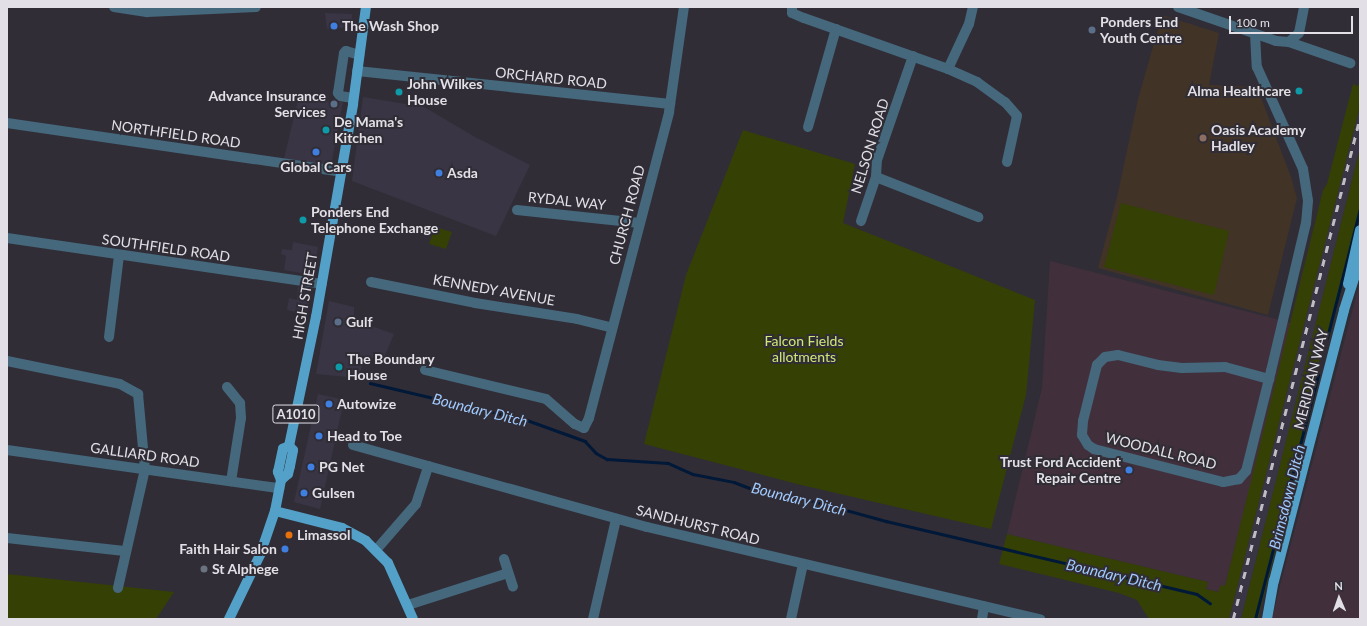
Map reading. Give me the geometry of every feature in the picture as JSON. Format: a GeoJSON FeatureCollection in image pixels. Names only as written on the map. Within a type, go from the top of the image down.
{"type":"FeatureCollection","features":[{"type":"Feature","properties":{"kind":"main road","name":"HIGH STREET"},"geometry":{"type":"LineString","coordinates":[[280,484],[288,474],[293,450],[289,446],[322,284],[353,98],[366,7]]}},
{"type":"Feature","properties":{"kind":"main road","name":"MERIDIAN WAY"},"geometry":{"type":"LineString","coordinates":[[1267,619],[1274,581],[1344,310],[1360,230]]}},
{"type":"Feature","properties":{"kind":"main road","name":"MERIDIAN WAY"},"geometry":{"type":"LineString","coordinates":[[1344,310],[1360,260]]}},
{"type":"Feature","properties":{"kind":"main road","name":"A1010"},"geometry":{"type":"LineString","coordinates":[[229,619],[260,555],[274,510],[280,484]]}},
{"type":"Feature","properties":{"kind":"main road"},"geometry":{"type":"LineString","coordinates":[[274,510],[342,528],[366,541],[376,550],[394,573],[413,619]]}},
{"type":"Feature","properties":{"kind":"street"},"geometry":{"type":"LineString","coordinates":[[114,7],[148,12],[256,7]]}},
{"type":"Feature","properties":{"kind":"street","name":"CHURCH ROAD"},"geometry":{"type":"LineString","coordinates":[[424,370],[546,399],[574,424],[584,428],[589,418],[670,104],[684,7]]}},
{"type":"Feature","properties":{"kind":"street"},"geometry":{"type":"LineString","coordinates":[[792,7],[792,13],[913,56],[978,82],[1005,102],[1017,116],[1007,162]]}},
{"type":"Feature","properties":{"kind":"street"},"geometry":{"type":"LineString","coordinates":[[948,69],[969,24],[973,7]]}},
{"type":"Feature","properties":{"kind":"street"},"geometry":{"type":"LineString","coordinates":[[1178,7],[1276,41],[1289,42],[1350,62]]}},
{"type":"Feature","properties":{"kind":"street"},"geometry":{"type":"LineString","coordinates":[[1289,42],[1299,33],[1304,7]]}},
{"type":"Feature","properties":{"kind":"street"},"geometry":{"type":"LineString","coordinates":[[808,127],[836,29]]}},
{"type":"Feature","properties":{"kind":"street","name":"WOODALL ROAD"},"geometry":{"type":"LineString","coordinates":[[1255,34],[1257,67],[1303,169],[1308,202],[1306,223],[1269,379],[1246,471],[1244,475],[1233,481],[1223,482],[1094,449],[1088,445],[1082,435],[1083,421],[1097,365],[1105,357],[1118,355],[1158,365],[1182,368],[1225,367],[1269,379]]}},
{"type":"Feature","properties":{"kind":"street"},"geometry":{"type":"LineString","coordinates":[[353,98],[340,96],[338,93],[344,53],[346,51],[359,54]]}},
{"type":"Feature","properties":{"kind":"street","name":"NELSON ROAD"},"geometry":{"type":"LineString","coordinates":[[861,221],[876,177],[877,160],[913,56]]}},
{"type":"Feature","properties":{"kind":"street","name":"ORCHARD ROAD"},"geometry":{"type":"LineString","coordinates":[[357,71],[670,104]]}},
{"type":"Feature","properties":{"kind":"street","name":"NORTHFIELD ROAD"},"geometry":{"type":"LineString","coordinates":[[7,123],[341,172]]}},
{"type":"Feature","properties":{"kind":"street"},"geometry":{"type":"LineString","coordinates":[[876,177],[978,217]]}},
{"type":"Feature","properties":{"kind":"street","name":"RYDAL WAY"},"geometry":{"type":"LineString","coordinates":[[517,210],[639,223]]}},
{"type":"Feature","properties":{"kind":"street","name":"SOUTHFIELD ROAD"},"geometry":{"type":"LineString","coordinates":[[7,238],[119,256],[322,284]]}},
{"type":"Feature","properties":{"kind":"street"},"geometry":{"type":"LineString","coordinates":[[109,337],[119,256]]}},
{"type":"Feature","properties":{"kind":"street","name":"KENNEDY AVENUE"},"geometry":{"type":"LineString","coordinates":[[371,282],[475,303],[557,315],[612,328]]}},
{"type":"Feature","properties":{"kind":"street"},"geometry":{"type":"LineString","coordinates":[[7,361],[120,384],[138,394],[145,469],[124,551],[118,588]]}},
{"type":"Feature","properties":{"kind":"street"},"geometry":{"type":"LineString","coordinates":[[227,387],[240,403],[241,418],[231,480]]}},
{"type":"Feature","properties":{"kind":"street","name":"SANDHURST ROAD"},"geometry":{"type":"LineString","coordinates":[[353,446],[616,519],[1040,619]]}},
{"type":"Feature","properties":{"kind":"street","name":"GALLIARD ROAD"},"geometry":{"type":"LineString","coordinates":[[7,450],[231,480],[280,484]]}},
{"type":"Feature","properties":{"kind":"street"},"geometry":{"type":"LineString","coordinates":[[376,550],[416,504],[428,466]]}},
{"type":"Feature","properties":{"kind":"street"},"geometry":{"type":"LineString","coordinates":[[593,619],[616,519]]}},
{"type":"Feature","properties":{"kind":"street"},"geometry":{"type":"LineString","coordinates":[[7,538],[124,551]]}},
{"type":"Feature","properties":{"kind":"street"},"geometry":{"type":"LineString","coordinates":[[504,559],[513,587]]}},
{"type":"Feature","properties":{"kind":"street"},"geometry":{"type":"LineString","coordinates":[[791,619],[803,564]]}},
{"type":"Feature","properties":{"kind":"street"},"geometry":{"type":"LineString","coordinates":[[408,605],[508,573]]}},
{"type":"Feature","properties":{"kind":"street"},"geometry":{"type":"LineString","coordinates":[[982,619],[984,606]]}},
{"type":"Feature","properties":{"kind":"shaded area"},"geometry":{"type":"Polygon","coordinates":[[[325,13],[352,14],[351,27],[327,29],[325,13]]]}},
{"type":"Feature","properties":{"kind":"shaded area","name":"Oasis Academy Hadley"},"geometry":{"type":"Polygon","coordinates":[[[1162,15],[1219,33],[1209,85],[1257,87],[1291,177],[1297,198],[1268,315],[1098,268],[1117,197],[1138,99],[1162,15]]]}},
{"type":"Feature","properties":{"kind":"shaded area"},"geometry":{"type":"Polygon","coordinates":[[[363,97],[424,107],[475,137],[530,165],[496,236],[352,181],[363,97]]]}},
{"type":"Feature","properties":{"kind":"shaded area"},"geometry":{"type":"Polygon","coordinates":[[[298,100],[343,102],[331,166],[284,159],[298,100]]]}},
{"type":"Feature","properties":{"kind":"shaded area"},"geometry":{"type":"Polygon","coordinates":[[[1360,106],[1360,148],[1241,619],[1229,619],[1360,106]]]}},
{"type":"Feature","properties":{"kind":"shaded area"},"geometry":{"type":"Polygon","coordinates":[[[293,242],[318,247],[313,275],[284,270],[286,256],[281,254],[282,249],[292,250],[293,242]]]}},
{"type":"Feature","properties":{"kind":"shaded area"},"geometry":{"type":"Polygon","coordinates":[[[1050,261],[1291,323],[1225,586],[1219,592],[1206,589],[1208,582],[1007,534],[1042,388],[1050,261]]]}},
{"type":"Feature","properties":{"kind":"shaded area"},"geometry":{"type":"Polygon","coordinates":[[[1360,282],[1360,619],[1272,619],[1280,586],[1360,282]]]}},
{"type":"Feature","properties":{"kind":"shaded area"},"geometry":{"type":"Polygon","coordinates":[[[298,287],[311,289],[307,314],[287,310],[289,298],[297,300],[298,287]]]}},
{"type":"Feature","properties":{"kind":"shaded area"},"geometry":{"type":"Polygon","coordinates":[[[329,301],[354,307],[354,320],[394,334],[383,360],[360,356],[358,363],[362,366],[358,378],[316,374],[329,301]]]}},
{"type":"Feature","properties":{"kind":"shaded area"},"geometry":{"type":"Polygon","coordinates":[[[318,394],[344,400],[320,509],[294,502],[318,394]]]}},
{"type":"Feature","properties":{"kind":"green space"},"geometry":{"type":"Polygon","coordinates":[[[1360,79],[1360,106],[1229,619],[1149,619],[1137,600],[1119,593],[999,564],[1007,534],[1208,582],[1206,589],[1218,592],[1221,585],[1225,586],[1323,190],[1327,184],[1353,84],[1358,86],[1360,79]]]}},
{"type":"Feature","properties":{"kind":"green space","name":"Falcon Fields allotments"},"geometry":{"type":"Polygon","coordinates":[[[743,130],[855,164],[843,223],[1035,300],[1026,395],[991,529],[797,484],[644,444],[686,275],[743,130]]]}},
{"type":"Feature","properties":{"kind":"green space"},"geometry":{"type":"Polygon","coordinates":[[[1360,148],[1360,217],[1329,339],[1325,338],[1316,374],[1320,375],[1258,619],[1241,619],[1360,148]]]}},
{"type":"Feature","properties":{"kind":"green space"},"geometry":{"type":"Polygon","coordinates":[[[1121,203],[1229,231],[1214,295],[1104,267],[1121,203]]]}},
{"type":"Feature","properties":{"kind":"green space"},"geometry":{"type":"Polygon","coordinates":[[[435,227],[452,232],[446,249],[429,244],[435,227]]]}},
{"type":"Feature","properties":{"kind":"green space"},"geometry":{"type":"Polygon","coordinates":[[[7,574],[174,592],[156,619],[7,619],[7,574]]]}},
{"type":"Feature","properties":{"kind":"waterway","name":"Brimsdown Ditch"},"geometry":{"type":"LineString","coordinates":[[1327,338],[1360,209]]}},
{"type":"Feature","properties":{"kind":"waterway","name":"Brimsdown Ditch"},"geometry":{"type":"LineString","coordinates":[[1255,619],[1318,375]]}},
{"type":"Feature","properties":{"kind":"waterway","name":"Boundary Ditch"},"geometry":{"type":"LineString","coordinates":[[370,383],[527,420],[585,441],[596,453],[607,459],[668,463],[693,474],[734,482],[763,493],[792,495],[886,521],[1197,594],[1210,603]]}},
{"type":"Feature","properties":{"kind":"railway"},"geometry":{"type":"LineString","coordinates":[[1233,619],[1360,117]]}},
{"type":"Feature","properties":{"kind":"place","name":"The Wash Shop"},"geometry":{"type":"Point","coordinates":[334,26]}},
{"type":"Feature","properties":{"kind":"place","name":"Ponders End Youth Centre"},"geometry":{"type":"Point","coordinates":[1092,30]}},
{"type":"Feature","properties":{"kind":"place","name":"Alma Healthcare"},"geometry":{"type":"Point","coordinates":[1299,91]}},
{"type":"Feature","properties":{"kind":"place","name":"John Wilkes House"},"geometry":{"type":"Point","coordinates":[399,92]}},
{"type":"Feature","properties":{"kind":"place","name":"Advance Insurance Services"},"geometry":{"type":"Point","coordinates":[334,104]}},
{"type":"Feature","properties":{"kind":"place","name":"De Mama's Kitchen"},"geometry":{"type":"Point","coordinates":[326,130]}},
{"type":"Feature","properties":{"kind":"place","name":"Oasis Academy Hadley"},"geometry":{"type":"Point","coordinates":[1203,138]}},
{"type":"Feature","properties":{"kind":"place","name":"Global Cars"},"geometry":{"type":"Point","coordinates":[316,152]}},
{"type":"Feature","properties":{"kind":"place","name":"Asda"},"geometry":{"type":"Point","coordinates":[439,173]}},
{"type":"Feature","properties":{"kind":"place","name":"Ponders End Telephone Exchange"},"geometry":{"type":"Point","coordinates":[303,220]}},
{"type":"Feature","properties":{"kind":"place","name":"Gulf"},"geometry":{"type":"Point","coordinates":[338,322]}},
{"type":"Feature","properties":{"kind":"place","name":"The Boundary House"},"geometry":{"type":"Point","coordinates":[339,367]}},
{"type":"Feature","properties":{"kind":"place","name":"Autowize"},"geometry":{"type":"Point","coordinates":[329,404]}},
{"type":"Feature","properties":{"kind":"place","name":"Head to Toe"},"geometry":{"type":"Point","coordinates":[319,436]}},
{"type":"Feature","properties":{"kind":"place","name":"PG Net"},"geometry":{"type":"Point","coordinates":[311,467]}},
{"type":"Feature","properties":{"kind":"place","name":"Trust Ford Accident Repair Centre"},"geometry":{"type":"Point","coordinates":[1129,470]}},
{"type":"Feature","properties":{"kind":"place","name":"Gulsen"},"geometry":{"type":"Point","coordinates":[304,493]}},
{"type":"Feature","properties":{"kind":"place","name":"Limassol"},"geometry":{"type":"Point","coordinates":[289,535]}},
{"type":"Feature","properties":{"kind":"place","name":"Faith Hair Salon"},"geometry":{"type":"Point","coordinates":[285,549]}},
{"type":"Feature","properties":{"kind":"place","name":"St Alphege"},"geometry":{"type":"Point","coordinates":[204,569]}}]}
